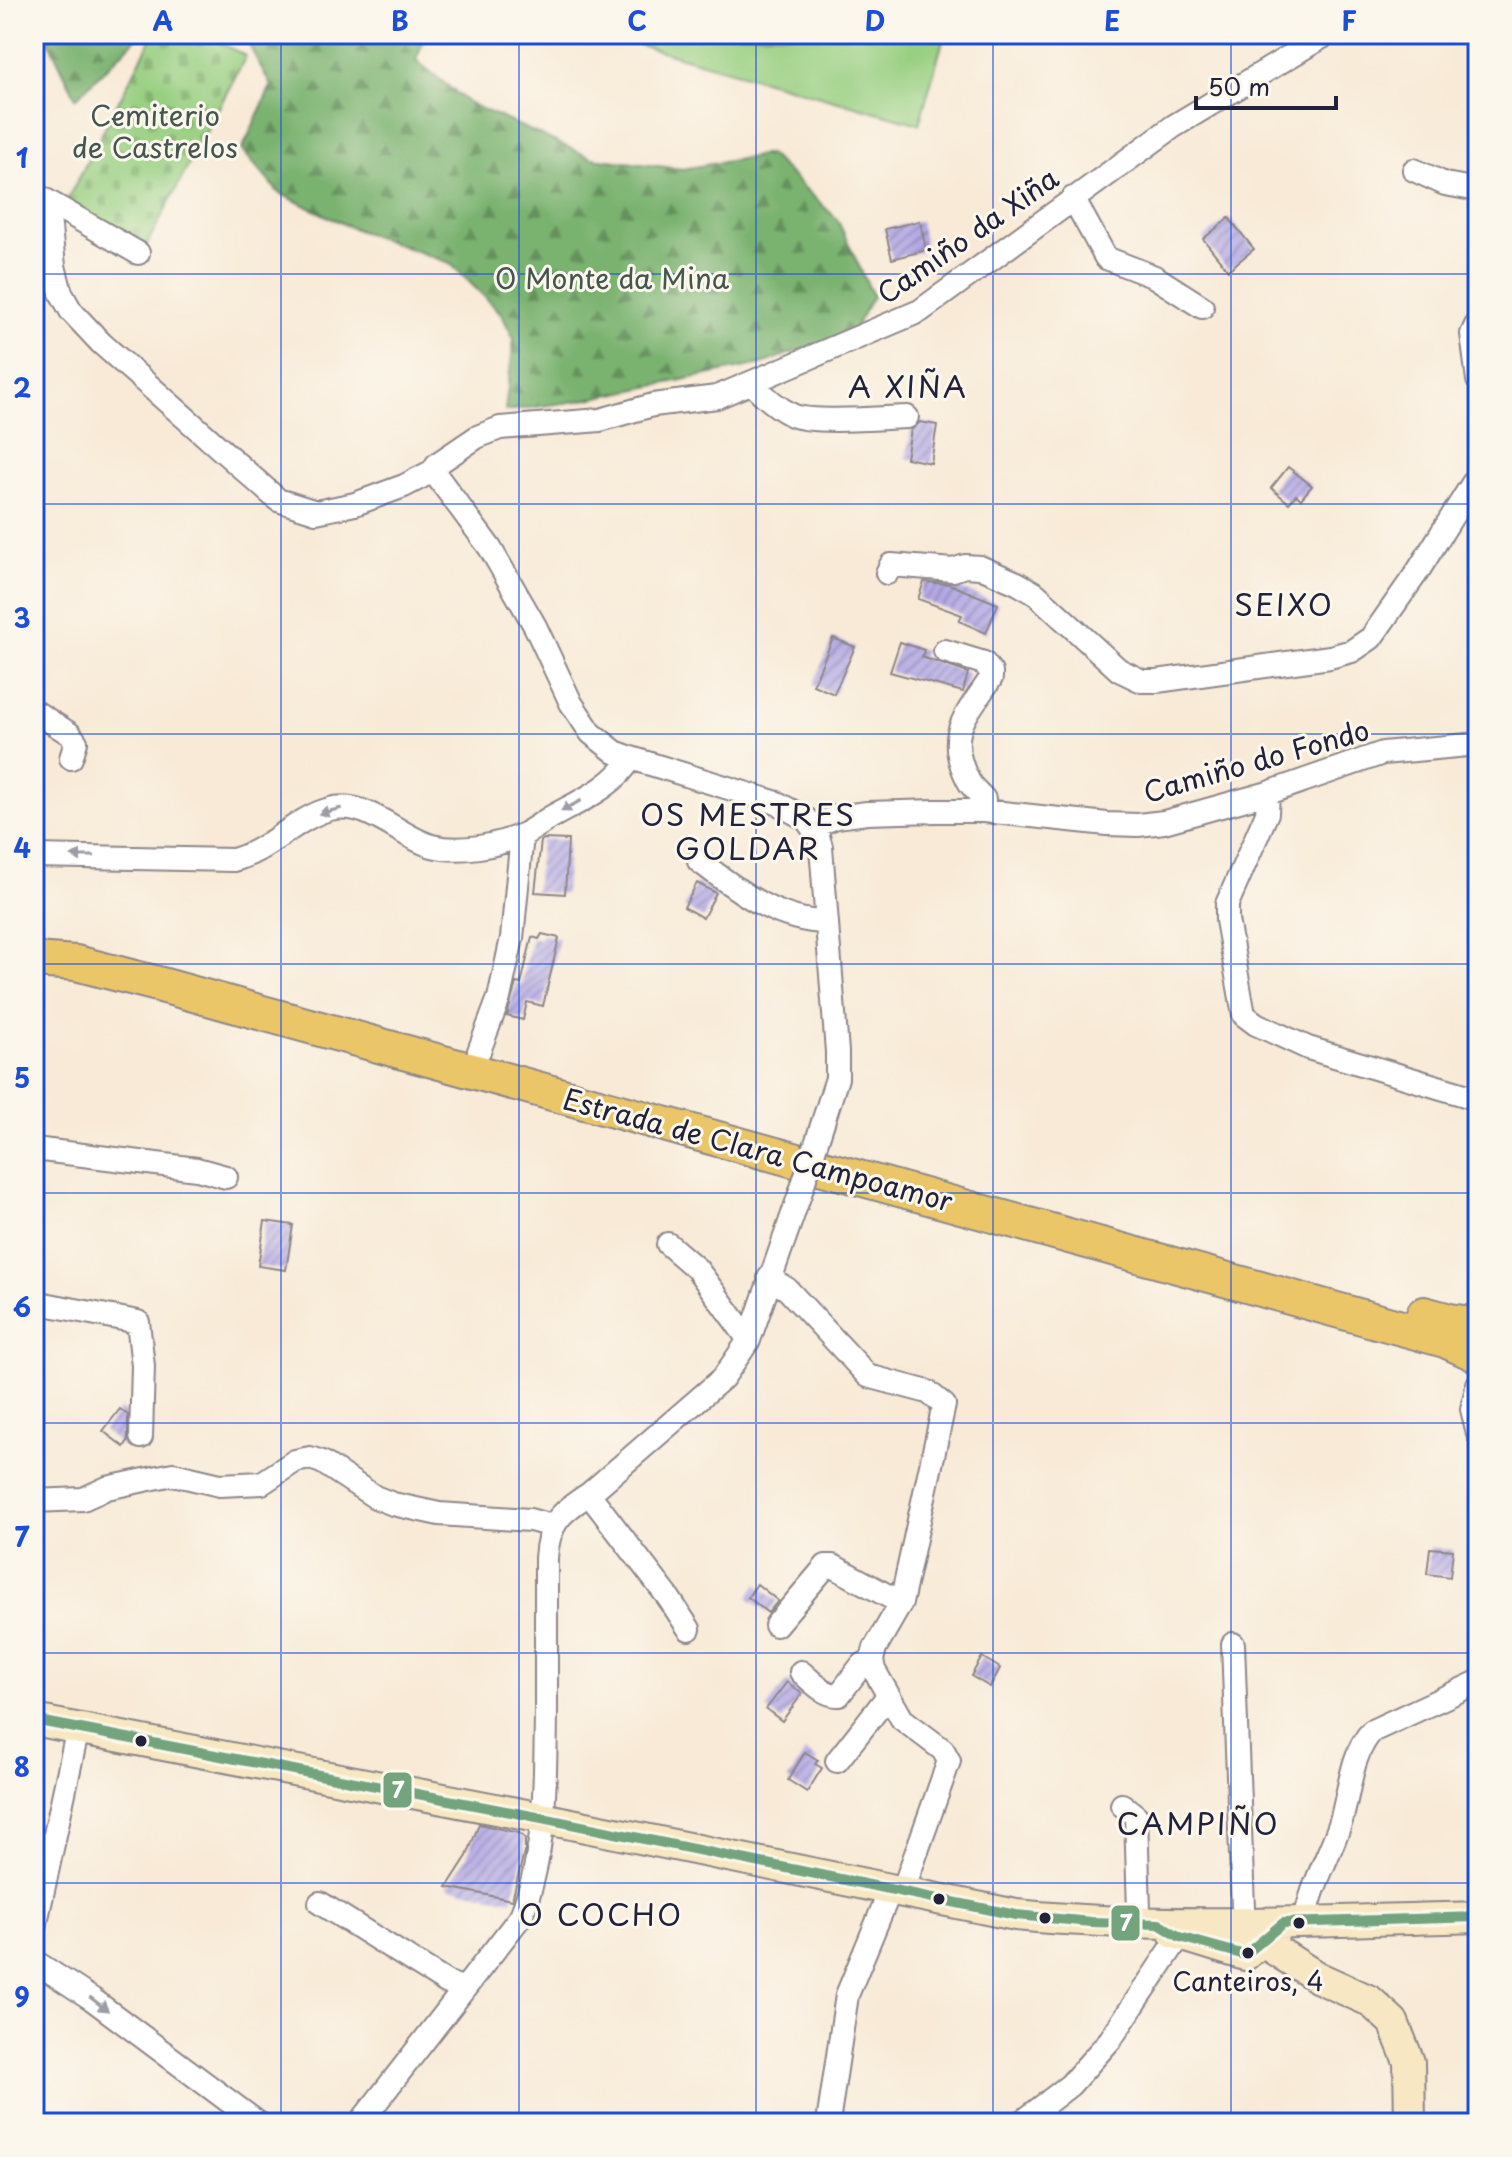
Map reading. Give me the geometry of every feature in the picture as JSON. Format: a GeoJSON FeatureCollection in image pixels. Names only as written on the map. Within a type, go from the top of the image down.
{"type":"FeatureCollection","features":[{"type":"Feature","properties":{"kind":"main road","name":"Estrada de Clara Campoamor"},"geometry":{"type":"LineString","coordinates":[[34,941],[78,944],[128,956],[1420,1313],[1478,1325]]}},
{"type":"Feature","properties":{"kind":"main road","name":"Estrada de Clara Campoamor"},"geometry":{"type":"LineString","coordinates":[[34,960],[76,963],[154,983],[1445,1340],[1478,1355]]}},
{"type":"Feature","properties":{"kind":"main road"},"geometry":{"type":"LineString","coordinates":[[34,1720],[542,1818],[1016,1915],[1264,1932],[1478,1917]]}},
{"type":"Feature","properties":{"kind":"main road"},"geometry":{"type":"LineString","coordinates":[[1264,1932],[1317,1977],[1370,2001],[1393,2022],[1409,2062],[1410,2123]]}},
{"type":"Feature","properties":{"kind":"street","name":"Camiño da Xiña"},"geometry":{"type":"LineString","coordinates":[[38,195],[48,208],[54,266],[61,293],[71,311],[91,333],[278,500],[316,512],[355,504],[404,486],[433,471],[437,464],[477,437],[500,428],[600,420],[653,405],[717,397],[920,311],[1174,126],[1327,34]]}},
{"type":"Feature","properties":{"kind":"street"},"geometry":{"type":"LineString","coordinates":[[1414,170],[1445,184],[1478,190]]}},
{"type":"Feature","properties":{"kind":"street"},"geometry":{"type":"LineString","coordinates":[[38,195],[138,253]]}},
{"type":"Feature","properties":{"kind":"street"},"geometry":{"type":"LineString","coordinates":[[1073,198],[1106,258],[1155,277],[1202,307]]}},
{"type":"Feature","properties":{"kind":"street"},"geometry":{"type":"LineString","coordinates":[[34,281],[54,266]]}},
{"type":"Feature","properties":{"kind":"street"},"geometry":{"type":"LineString","coordinates":[[1478,321],[1472,334],[1478,380]]}},
{"type":"Feature","properties":{"kind":"street"},"geometry":{"type":"LineString","coordinates":[[752,383],[763,396],[794,416],[907,417]]}},
{"type":"Feature","properties":{"kind":"street"},"geometry":{"type":"LineString","coordinates":[[360,2123],[521,1916],[536,1858],[542,1818],[545,1780],[546,1558],[552,1526],[565,1509],[589,1494],[723,1378],[749,1340],[837,1078],[821,847],[813,827],[806,819],[777,803],[631,758],[615,752],[602,742],[582,722],[571,703],[535,626],[490,548],[433,471]]}},
{"type":"Feature","properties":{"kind":"street"},"geometry":{"type":"LineString","coordinates":[[887,573],[891,565],[903,564],[953,570],[965,566],[980,567],[1036,594],[1119,670],[1142,681],[1169,680],[1330,657],[1352,651],[1371,638],[1418,571],[1478,475]]}},
{"type":"Feature","properties":{"kind":"street"},"geometry":{"type":"LineString","coordinates":[[945,651],[984,663],[991,672],[991,678],[961,723],[955,743],[968,782],[984,799],[984,811]]}},
{"type":"Feature","properties":{"kind":"street"},"geometry":{"type":"LineString","coordinates":[[34,711],[70,734],[76,742],[71,758]]}},
{"type":"Feature","properties":{"kind":"street","name":"Camiño do Fondo"},"geometry":{"type":"LineString","coordinates":[[813,827],[836,817],[867,813],[984,811],[1138,825],[1164,822],[1268,793],[1383,753],[1478,744]]}},
{"type":"Feature","properties":{"kind":"street"},"geometry":{"type":"LineString","coordinates":[[34,856],[233,860],[249,856],[331,808],[362,811],[433,846],[472,848],[522,835],[590,796],[622,772],[631,758]]}},
{"type":"Feature","properties":{"kind":"street"},"geometry":{"type":"LineString","coordinates":[[1268,793],[1267,813],[1227,904],[1227,920],[1244,1015],[1256,1024],[1308,1048],[1478,1099]]}},
{"type":"Feature","properties":{"kind":"street"},"geometry":{"type":"LineString","coordinates":[[479,1051],[499,998],[512,938],[522,835]]}},
{"type":"Feature","properties":{"kind":"street"},"geometry":{"type":"LineString","coordinates":[[699,861],[749,899],[803,921],[827,922]]}},
{"type":"Feature","properties":{"kind":"street"},"geometry":{"type":"LineString","coordinates":[[34,1149],[197,1169],[226,1177]]}},
{"type":"Feature","properties":{"kind":"street"},"geometry":{"type":"LineString","coordinates":[[668,1244],[697,1269],[749,1340]]}},
{"type":"Feature","properties":{"kind":"street"},"geometry":{"type":"LineString","coordinates":[[769,1278],[787,1289],[868,1376],[928,1392],[944,1405],[901,1603],[875,1648],[872,1660],[902,1719],[943,1750],[949,1761],[896,1892],[847,1995],[828,2123]]}},
{"type":"Feature","properties":{"kind":"street"},"geometry":{"type":"LineString","coordinates":[[34,1302],[138,1322],[143,1366],[141,1437]]}},
{"type":"Feature","properties":{"kind":"street"},"geometry":{"type":"LineString","coordinates":[[1478,1384],[1472,1409],[1478,1434]]}},
{"type":"Feature","properties":{"kind":"street"},"geometry":{"type":"LineString","coordinates":[[34,1501],[83,1499],[107,1488],[173,1474],[220,1485],[262,1483],[295,1461],[310,1458],[322,1462],[375,1497],[393,1504],[439,1514],[530,1520],[552,1526]]}},
{"type":"Feature","properties":{"kind":"street"},"geometry":{"type":"LineString","coordinates":[[589,1494],[689,1629]]}},
{"type":"Feature","properties":{"kind":"street"},"geometry":{"type":"LineString","coordinates":[[776,1625],[826,1566],[833,1566],[901,1603]]}},
{"type":"Feature","properties":{"kind":"street"},"geometry":{"type":"LineString","coordinates":[[1233,1644],[1264,1932],[1308,1900],[1339,1826],[1363,1741],[1372,1731],[1478,1682]]}},
{"type":"Feature","properties":{"kind":"street"},"geometry":{"type":"LineString","coordinates":[[801,1672],[834,1696],[839,1695],[861,1666],[872,1660]]}},
{"type":"Feature","properties":{"kind":"street"},"geometry":{"type":"LineString","coordinates":[[837,1761],[888,1696]]}},
{"type":"Feature","properties":{"kind":"street"},"geometry":{"type":"LineString","coordinates":[[34,1932],[78,1728]]}},
{"type":"Feature","properties":{"kind":"street"},"geometry":{"type":"LineString","coordinates":[[1021,2123],[1070,2085],[1110,2040],[1166,1927],[1139,1911],[1136,1816],[1122,1805]]}},
{"type":"Feature","properties":{"kind":"street"},"geometry":{"type":"LineString","coordinates":[[320,1903],[446,1982],[464,1989]]}},
{"type":"Feature","properties":{"kind":"street"},"geometry":{"type":"LineString","coordinates":[[34,1961],[92,1999],[258,2123]]}},
{"type":"Feature","properties":{"kind":"green space"},"geometry":{"type":"Polygon","coordinates":[[[48,34],[141,34],[76,98],[48,34]]]}},
{"type":"Feature","properties":{"kind":"green space","name":"Cemiterio de Castrelos"},"geometry":{"type":"Polygon","coordinates":[[[154,34],[203,34],[246,56],[146,246],[65,204],[154,34]]]}},
{"type":"Feature","properties":{"kind":"green space","name":"O Monte da Mina"},"geometry":{"type":"Polygon","coordinates":[[[243,34],[426,34],[416,60],[470,104],[592,158],[682,169],[769,154],[837,219],[873,296],[853,331],[761,364],[578,401],[505,411],[514,339],[501,313],[450,263],[352,228],[279,193],[242,150],[271,86],[243,34]]]}},
{"type":"Feature","properties":{"kind":"green space"},"geometry":{"type":"Polygon","coordinates":[[[642,34],[945,34],[919,124],[639,45],[642,34]]]}},
{"type":"Feature","properties":{"kind":"building"},"geometry":{"type":"Polygon","coordinates":[[[1229,218],[1254,249],[1228,270],[1203,239],[1229,218]]]}},
{"type":"Feature","properties":{"kind":"building"},"geometry":{"type":"Polygon","coordinates":[[[920,221],[926,250],[892,259],[885,229],[920,221]]]}},
{"type":"Feature","properties":{"kind":"building"},"geometry":{"type":"Polygon","coordinates":[[[920,422],[937,425],[931,463],[906,458],[911,430],[920,422]]]}},
{"type":"Feature","properties":{"kind":"building"},"geometry":{"type":"Polygon","coordinates":[[[1288,467],[1312,486],[1301,499],[1296,495],[1289,503],[1271,488],[1288,467]]]}},
{"type":"Feature","properties":{"kind":"building"},"geometry":{"type":"Polygon","coordinates":[[[924,582],[949,584],[998,604],[986,633],[959,621],[962,615],[918,599],[924,582]]]}},
{"type":"Feature","properties":{"kind":"building"},"geometry":{"type":"Polygon","coordinates":[[[833,638],[855,647],[834,694],[813,685],[833,638]]]}},
{"type":"Feature","properties":{"kind":"building"},"geometry":{"type":"Polygon","coordinates":[[[900,642],[924,650],[922,657],[968,673],[963,692],[890,672],[900,642]]]}},
{"type":"Feature","properties":{"kind":"building"},"geometry":{"type":"Polygon","coordinates":[[[568,840],[565,894],[535,892],[541,841],[568,840]]]}},
{"type":"Feature","properties":{"kind":"building"},"geometry":{"type":"Polygon","coordinates":[[[697,883],[716,893],[703,918],[684,907],[697,883]]]}},
{"type":"Feature","properties":{"kind":"building"},"geometry":{"type":"Polygon","coordinates":[[[542,934],[559,938],[543,1006],[527,1002],[523,1020],[507,1016],[516,983],[521,984],[532,937],[539,939],[542,934]]]}},
{"type":"Feature","properties":{"kind":"building"},"geometry":{"type":"Polygon","coordinates":[[[265,1221],[293,1225],[286,1270],[258,1266],[265,1221]]]}},
{"type":"Feature","properties":{"kind":"building"},"geometry":{"type":"Polygon","coordinates":[[[120,1409],[128,1415],[128,1441],[124,1447],[103,1431],[120,1409]]]}},
{"type":"Feature","properties":{"kind":"building"},"geometry":{"type":"Polygon","coordinates":[[[1430,1548],[1453,1550],[1450,1577],[1427,1574],[1430,1548]]]}},
{"type":"Feature","properties":{"kind":"building"},"geometry":{"type":"Polygon","coordinates":[[[757,1584],[778,1601],[768,1613],[748,1597],[757,1584]]]}},
{"type":"Feature","properties":{"kind":"building"},"geometry":{"type":"Polygon","coordinates":[[[982,1657],[1000,1668],[990,1687],[971,1676],[982,1657]]]}},
{"type":"Feature","properties":{"kind":"building"},"geometry":{"type":"Polygon","coordinates":[[[787,1682],[802,1694],[782,1721],[766,1709],[787,1682]]]}},
{"type":"Feature","properties":{"kind":"building"},"geometry":{"type":"Polygon","coordinates":[[[805,1752],[818,1760],[815,1764],[822,1768],[807,1792],[788,1780],[805,1752]]]}},
{"type":"Feature","properties":{"kind":"building"},"geometry":{"type":"Polygon","coordinates":[[[479,1824],[519,1833],[525,1838],[512,1900],[447,1887],[467,1856],[479,1824]]]}},
{"type":"Feature","properties":{"kind":"transit line","name":"7"},"geometry":{"type":"LineString","coordinates":[[34,1720],[542,1818],[1016,1915],[1159,1924],[1180,1937],[1245,1955],[1283,1923],[1478,1917]]}},
{"type":"Feature","properties":{"kind":"place","name":"Canteiros, 4"},"geometry":{"type":"Point","coordinates":[1248,1953]}},
{"type":"Feature","properties":{"kind":"district","name":"A XIÑA"},"geometry":{"type":"Point","coordinates":[908,385]}},
{"type":"Feature","properties":{"kind":"district","name":"SEIXO"},"geometry":{"type":"Point","coordinates":[1284,603]}},
{"type":"Feature","properties":{"kind":"district","name":"OS MESTRES GOLDAR"},"geometry":{"type":"Point","coordinates":[748,830]}},
{"type":"Feature","properties":{"kind":"district","name":"CAMPIÑO"},"geometry":{"type":"Point","coordinates":[1198,1822]}},
{"type":"Feature","properties":{"kind":"district","name":"O COCHO"},"geometry":{"type":"Point","coordinates":[601,1913]}}]}
